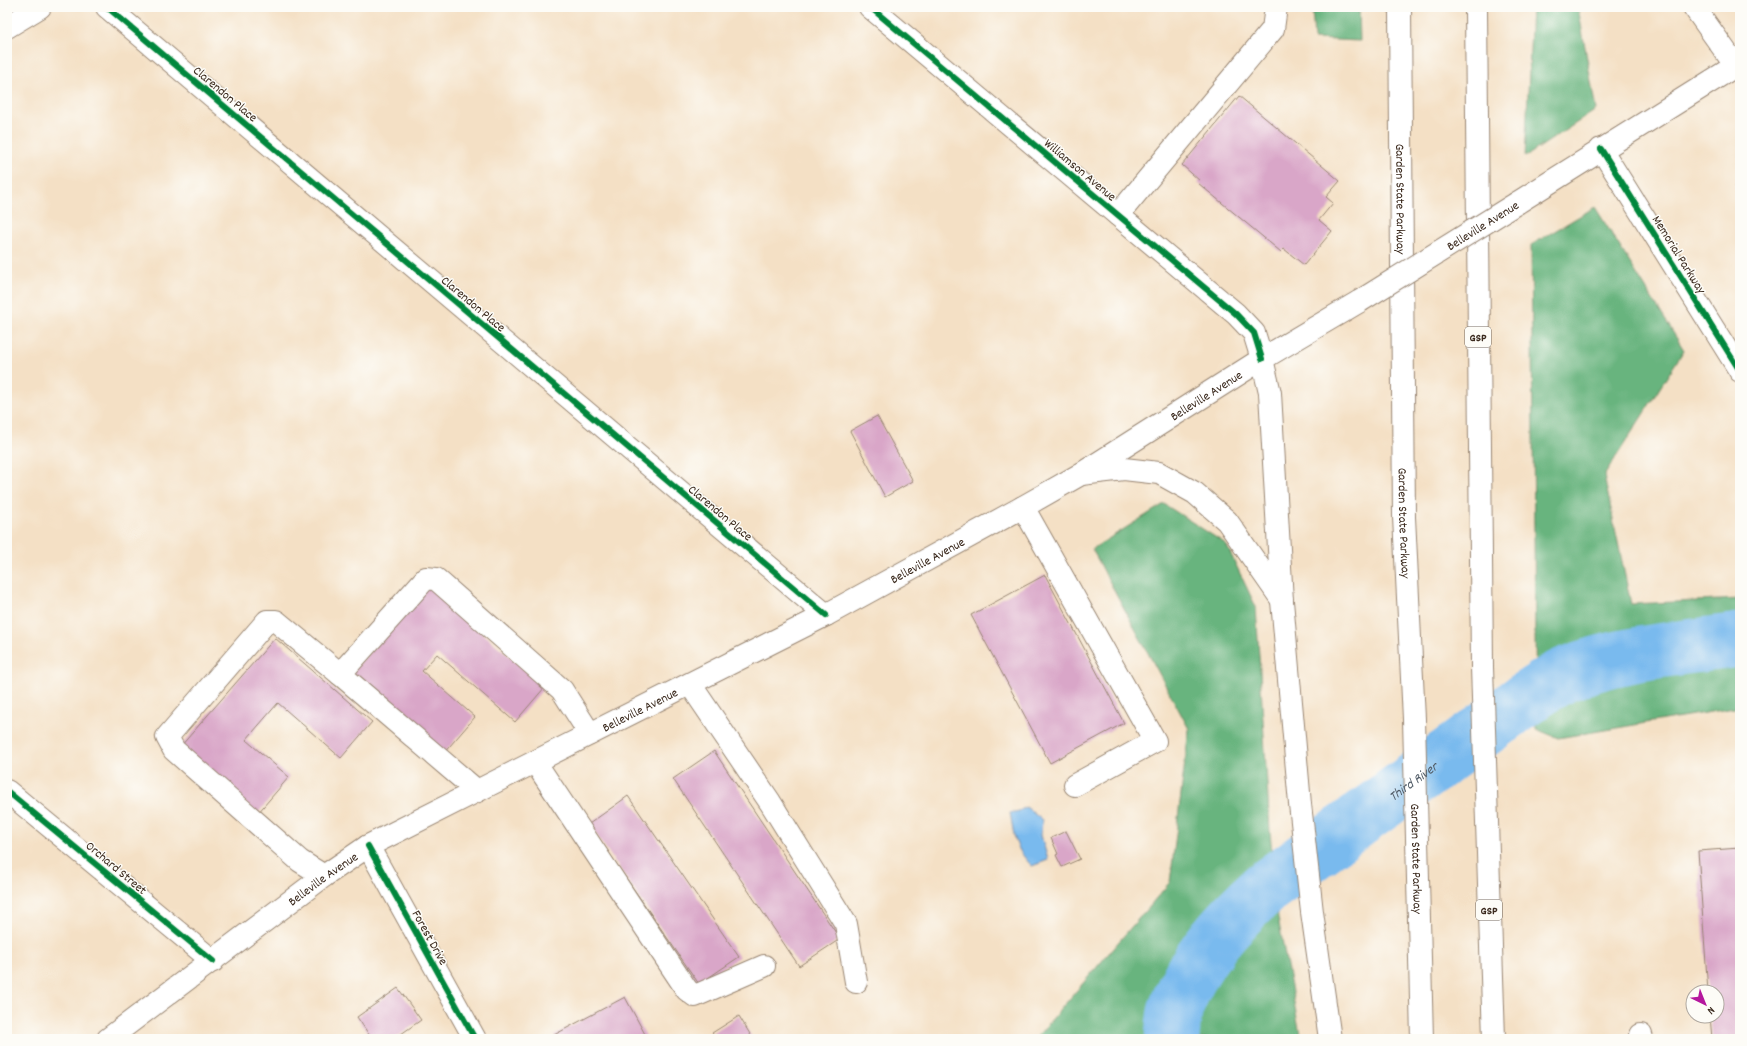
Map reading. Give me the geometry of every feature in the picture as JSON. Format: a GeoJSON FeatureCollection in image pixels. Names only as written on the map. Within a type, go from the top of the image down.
{"type":"FeatureCollection","features":[{"type":"Feature","properties":{"kind":"main road"},"geometry":{"type":"LineString","coordinates":[[7,27],[40,7]]}},
{"type":"Feature","properties":{"kind":"main road","name":"Clarendon Place"},"geometry":{"type":"LineString","coordinates":[[107,7],[826,615]]}},
{"type":"Feature","properties":{"kind":"main road","name":"Williamson Avenue"},"geometry":{"type":"LineString","coordinates":[[870,7],[1236,314],[1254,333],[1270,393],[1282,602],[1300,804],[1312,912],[1330,1039]]}},
{"type":"Feature","properties":{"kind":"main road"},"geometry":{"type":"LineString","coordinates":[[1118,215],[1273,29],[1276,7]]}},
{"type":"Feature","properties":{"kind":"main road","name":"Garden State Parkway"},"geometry":{"type":"LineString","coordinates":[[1400,7],[1404,517],[1414,719],[1422,1039]]}},
{"type":"Feature","properties":{"kind":"main road","name":"GSP"},"geometry":{"type":"LineString","coordinates":[[1476,7],[1482,667],[1484,781],[1494,1039]]}},
{"type":"Feature","properties":{"kind":"main road"},"geometry":{"type":"LineString","coordinates":[[1694,7],[1738,64]]}},
{"type":"Feature","properties":{"kind":"main road","name":"Belleville Avenue"},"geometry":{"type":"LineString","coordinates":[[108,1039],[324,876],[368,846],[826,615],[1081,474],[1262,359],[1517,203],[1738,64]]}},
{"type":"Feature","properties":{"kind":"main road","name":"Memorial Parkway"},"geometry":{"type":"LineString","coordinates":[[1601,149],[1740,371]]}},
{"type":"Feature","properties":{"kind":"main road"},"geometry":{"type":"LineString","coordinates":[[1081,474],[1124,469],[1159,473],[1195,494],[1228,521],[1282,602]]}},
{"type":"Feature","properties":{"kind":"main road"},"geometry":{"type":"LineString","coordinates":[[1023,507],[1155,741],[1075,785]]}},
{"type":"Feature","properties":{"kind":"main road"},"geometry":{"type":"LineString","coordinates":[[340,674],[426,578],[436,579],[562,690],[590,734]]}},
{"type":"Feature","properties":{"kind":"main road"},"geometry":{"type":"LineString","coordinates":[[324,876],[300,861],[288,851],[174,750],[167,737],[267,621],[276,621],[477,791]]}},
{"type":"Feature","properties":{"kind":"main road"},"geometry":{"type":"LineString","coordinates":[[690,684],[770,802],[846,924],[856,982]]}},
{"type":"Feature","properties":{"kind":"main road"},"geometry":{"type":"LineString","coordinates":[[535,762],[687,990],[695,996],[764,966]]}},
{"type":"Feature","properties":{"kind":"main road","name":"Orchard Street"},"geometry":{"type":"LineString","coordinates":[[7,791],[213,961]]}},
{"type":"Feature","properties":{"kind":"main road","name":"Forest Drive"},"geometry":{"type":"LineString","coordinates":[[368,846],[475,1039]]}},
{"type":"Feature","properties":{"kind":"green space"},"geometry":{"type":"Polygon","coordinates":[[[1312,7],[1359,7],[1360,41],[1314,39],[1312,7]]]}},
{"type":"Feature","properties":{"kind":"green space"},"geometry":{"type":"Polygon","coordinates":[[[1532,7],[1578,7],[1596,110],[1525,157],[1532,7]]]}},
{"type":"Feature","properties":{"kind":"green space"},"geometry":{"type":"Polygon","coordinates":[[[1595,207],[1684,350],[1604,476],[1631,604],[1740,599],[1740,707],[1558,738],[1536,729],[1531,245],[1595,207]]]}},
{"type":"Feature","properties":{"kind":"green space"},"geometry":{"type":"Polygon","coordinates":[[[1164,504],[1226,544],[1256,607],[1270,831],[1278,918],[1301,1039],[1035,1039],[1170,882],[1189,729],[1092,549],[1164,504]]]}},
{"type":"Feature","properties":{"kind":"water"},"geometry":{"type":"Polygon","coordinates":[[[1026,807],[1042,820],[1041,835],[1048,860],[1032,866],[1018,847],[1010,813],[1019,811],[1026,807]]]}},
{"type":"Feature","properties":{"kind":"building"},"geometry":{"type":"Polygon","coordinates":[[[1239,96],[1340,181],[1326,197],[1333,203],[1319,220],[1332,231],[1304,265],[1284,249],[1281,252],[1198,183],[1200,181],[1182,165],[1239,96]]]}},
{"type":"Feature","properties":{"kind":"building"},"geometry":{"type":"Polygon","coordinates":[[[1740,182],[1740,193],[1735,186],[1740,182]]]}},
{"type":"Feature","properties":{"kind":"building"},"geometry":{"type":"Polygon","coordinates":[[[877,416],[913,481],[885,497],[850,431],[877,416]]]}},
{"type":"Feature","properties":{"kind":"building"},"geometry":{"type":"Polygon","coordinates":[[[1045,575],[1124,723],[1050,763],[971,615],[1045,575]]]}},
{"type":"Feature","properties":{"kind":"building"},"geometry":{"type":"Polygon","coordinates":[[[427,585],[545,687],[515,722],[437,654],[422,671],[475,717],[443,754],[350,674],[427,585]]]}},
{"type":"Feature","properties":{"kind":"building"},"geometry":{"type":"Polygon","coordinates":[[[275,638],[372,722],[341,758],[278,703],[246,740],[289,777],[257,814],[180,747],[275,638]]]}},
{"type":"Feature","properties":{"kind":"building"},"geometry":{"type":"Polygon","coordinates":[[[714,751],[840,939],[799,966],[673,779],[714,751]]]}},
{"type":"Feature","properties":{"kind":"building"},"geometry":{"type":"Polygon","coordinates":[[[628,796],[739,957],[699,984],[589,824],[628,796]]]}},
{"type":"Feature","properties":{"kind":"building"},"geometry":{"type":"Polygon","coordinates":[[[1066,831],[1080,859],[1062,867],[1056,855],[1058,854],[1051,838],[1066,831]]]}},
{"type":"Feature","properties":{"kind":"building"},"geometry":{"type":"Polygon","coordinates":[[[1740,848],[1740,1039],[1712,1039],[1711,1024],[1725,1024],[1725,984],[1707,984],[1698,851],[1740,848]]]}},
{"type":"Feature","properties":{"kind":"building"},"geometry":{"type":"Polygon","coordinates":[[[398,988],[421,1020],[394,1039],[372,1039],[357,1017],[398,988]]]}},
{"type":"Feature","properties":{"kind":"building"},"geometry":{"type":"Polygon","coordinates":[[[625,997],[646,1036],[640,1039],[556,1039],[554,1035],[625,997]]]}},
{"type":"Feature","properties":{"kind":"building"},"geometry":{"type":"Polygon","coordinates":[[[739,1016],[753,1039],[716,1039],[712,1033],[739,1016]]]}},
{"type":"Feature","properties":{"kind":"waterway","name":"Third River"},"geometry":{"type":"LineString","coordinates":[[1172,1039],[1173,1022],[1177,1005],[1193,972],[1225,927],[1251,901],[1265,888],[1530,696],[1562,676],[1609,661],[1674,648],[1740,640]]}},
{"type":"Feature","properties":{"kind":"cycle path"},"geometry":{"type":"LineString","coordinates":[[107,7],[826,615]]}},
{"type":"Feature","properties":{"kind":"cycle path"},"geometry":{"type":"LineString","coordinates":[[870,7],[1236,314],[1254,333],[1262,359]]}},
{"type":"Feature","properties":{"kind":"cycle path"},"geometry":{"type":"LineString","coordinates":[[1601,149],[1740,371]]}},
{"type":"Feature","properties":{"kind":"cycle path"},"geometry":{"type":"LineString","coordinates":[[7,791],[213,961]]}},
{"type":"Feature","properties":{"kind":"cycle path"},"geometry":{"type":"LineString","coordinates":[[368,846],[475,1039]]}}]}
